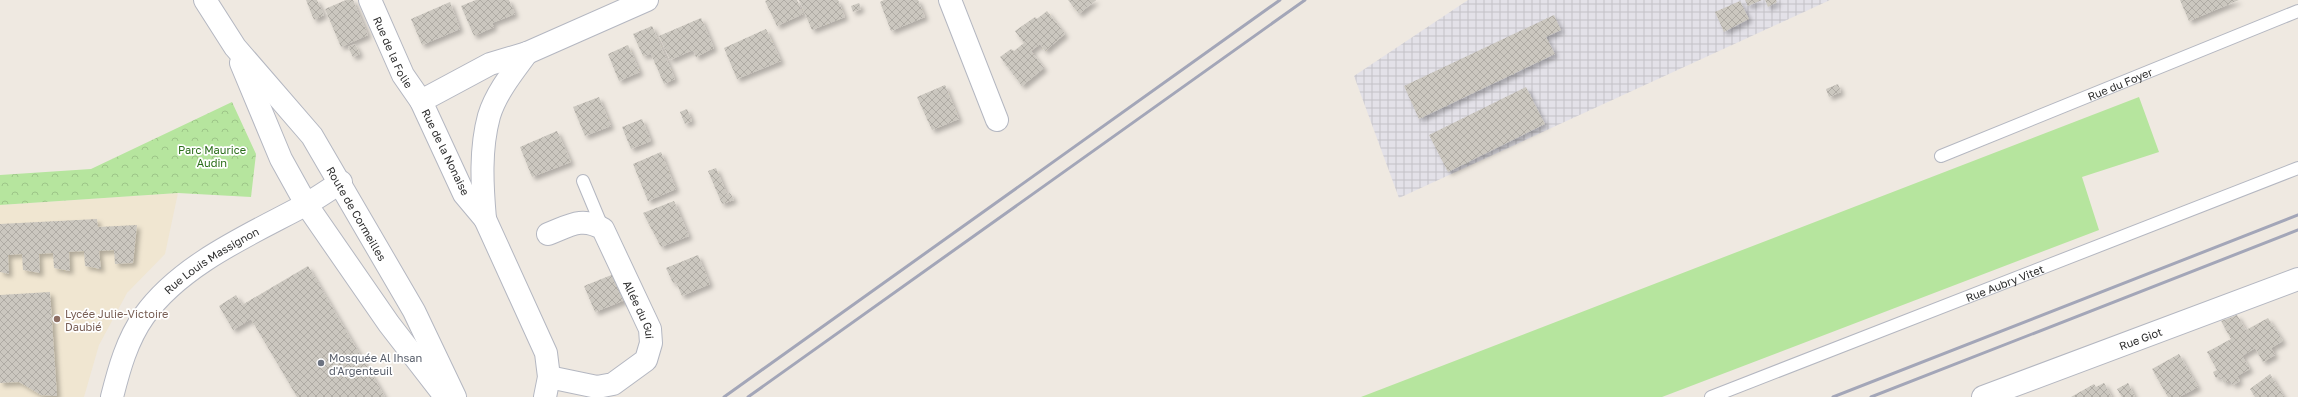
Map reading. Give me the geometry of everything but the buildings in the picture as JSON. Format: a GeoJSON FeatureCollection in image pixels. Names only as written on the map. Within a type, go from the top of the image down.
{"type":"FeatureCollection","features":[{"type":"Feature","properties":{"kind":"main road","name":"Route de Cormeilles"},"geometry":{"type":"LineString","coordinates":[[205,0],[234,47],[281,159],[306,204],[389,324],[446,397]]}},
{"type":"Feature","properties":{"kind":"main road","name":"Rue de la Folie"},"geometry":{"type":"LineString","coordinates":[[370,0],[403,75],[421,101]]}},
{"type":"Feature","properties":{"kind":"main road","name":"Rue de la Nonaise"},"geometry":{"type":"LineString","coordinates":[[547,387],[546,353],[485,219],[464,194],[421,101],[490,64],[526,53],[648,0]]}},
{"type":"Feature","properties":{"kind":"main road"},"geometry":{"type":"LineString","coordinates":[[950,0],[997,120]]}},
{"type":"Feature","properties":{"kind":"main road","name":"Route de Cormeilles"},"geometry":{"type":"LineString","coordinates":[[234,47],[312,136],[341,182],[414,311],[455,397]]}},
{"type":"Feature","properties":{"kind":"main road","name":"Rue de la Nonaise"},"geometry":{"type":"LineString","coordinates":[[485,219],[482,154],[490,116],[499,95],[526,53]]}},
{"type":"Feature","properties":{"kind":"main road","name":"Rue Louis Massignon"},"geometry":{"type":"LineString","coordinates":[[112,397],[119,369],[131,339],[144,316],[164,292],[188,272],[213,256],[306,204],[341,182]]}},
{"type":"Feature","properties":{"kind":"main road"},"geometry":{"type":"LineString","coordinates":[[548,234],[578,222],[594,224],[603,229]]}},
{"type":"Feature","properties":{"kind":"main road","name":"Allée du Gui"},"geometry":{"type":"LineString","coordinates":[[547,387],[613,384],[646,360],[652,343],[650,329],[603,229]]}},
{"type":"Feature","properties":{"kind":"main road","name":"Rue Giot"},"geometry":{"type":"LineString","coordinates":[[1983,397],[2024,390],[2298,279]]}},
{"type":"Feature","properties":{"kind":"lane","name":"Rue du Foyer"},"geometry":{"type":"LineString","coordinates":[[1941,156],[2298,11]]}},
{"type":"Feature","properties":{"kind":"lane","name":"Rue Aubry Vitet"},"geometry":{"type":"LineString","coordinates":[[1711,397],[2298,168]]}},
{"type":"Feature","properties":{"kind":"lane","name":"Allée du Gui"},"geometry":{"type":"LineString","coordinates":[[583,181],[603,229]]}},
{"type":"Feature","properties":{"kind":"shaded area"},"geometry":{"type":"Polygon","coordinates":[[[1468,0],[1830,0],[1399,198],[1354,76],[1468,0]]]}},
{"type":"Feature","properties":{"kind":"shaded area","name":"Lycée Julie-Victoire Daubié"},"geometry":{"type":"Polygon","coordinates":[[[178,193],[165,254],[127,293],[99,345],[84,397],[0,397],[0,205],[178,193]]]}},
{"type":"Feature","properties":{"kind":"green space"},"geometry":{"type":"Polygon","coordinates":[[[2139,97],[2159,152],[2082,177],[2099,230],[1662,397],[1361,397],[2139,97]]]}},
{"type":"Feature","properties":{"kind":"green space","name":"Parc Maurice Audin"},"geometry":{"type":"Polygon","coordinates":[[[232,102],[256,154],[251,197],[178,193],[0,205],[0,175],[91,169],[232,102]]]}},
{"type":"Feature","properties":{"kind":"railway"},"geometry":{"type":"LineString","coordinates":[[724,397],[1280,0]]}},
{"type":"Feature","properties":{"kind":"railway"},"geometry":{"type":"LineString","coordinates":[[748,397],[1305,0]]}},
{"type":"Feature","properties":{"kind":"railway"},"geometry":{"type":"LineString","coordinates":[[1833,397],[2298,215]]}},
{"type":"Feature","properties":{"kind":"railway"},"geometry":{"type":"LineString","coordinates":[[1871,397],[2298,230]]}},
{"type":"Feature","properties":{"kind":"place","name":"Lycée Julie-Victoire Daubié"},"geometry":{"type":"Point","coordinates":[57,319]}},
{"type":"Feature","properties":{"kind":"place","name":"Mosquée Al Ihsan d'Argenteuil"},"geometry":{"type":"Point","coordinates":[321,363]}}]}
